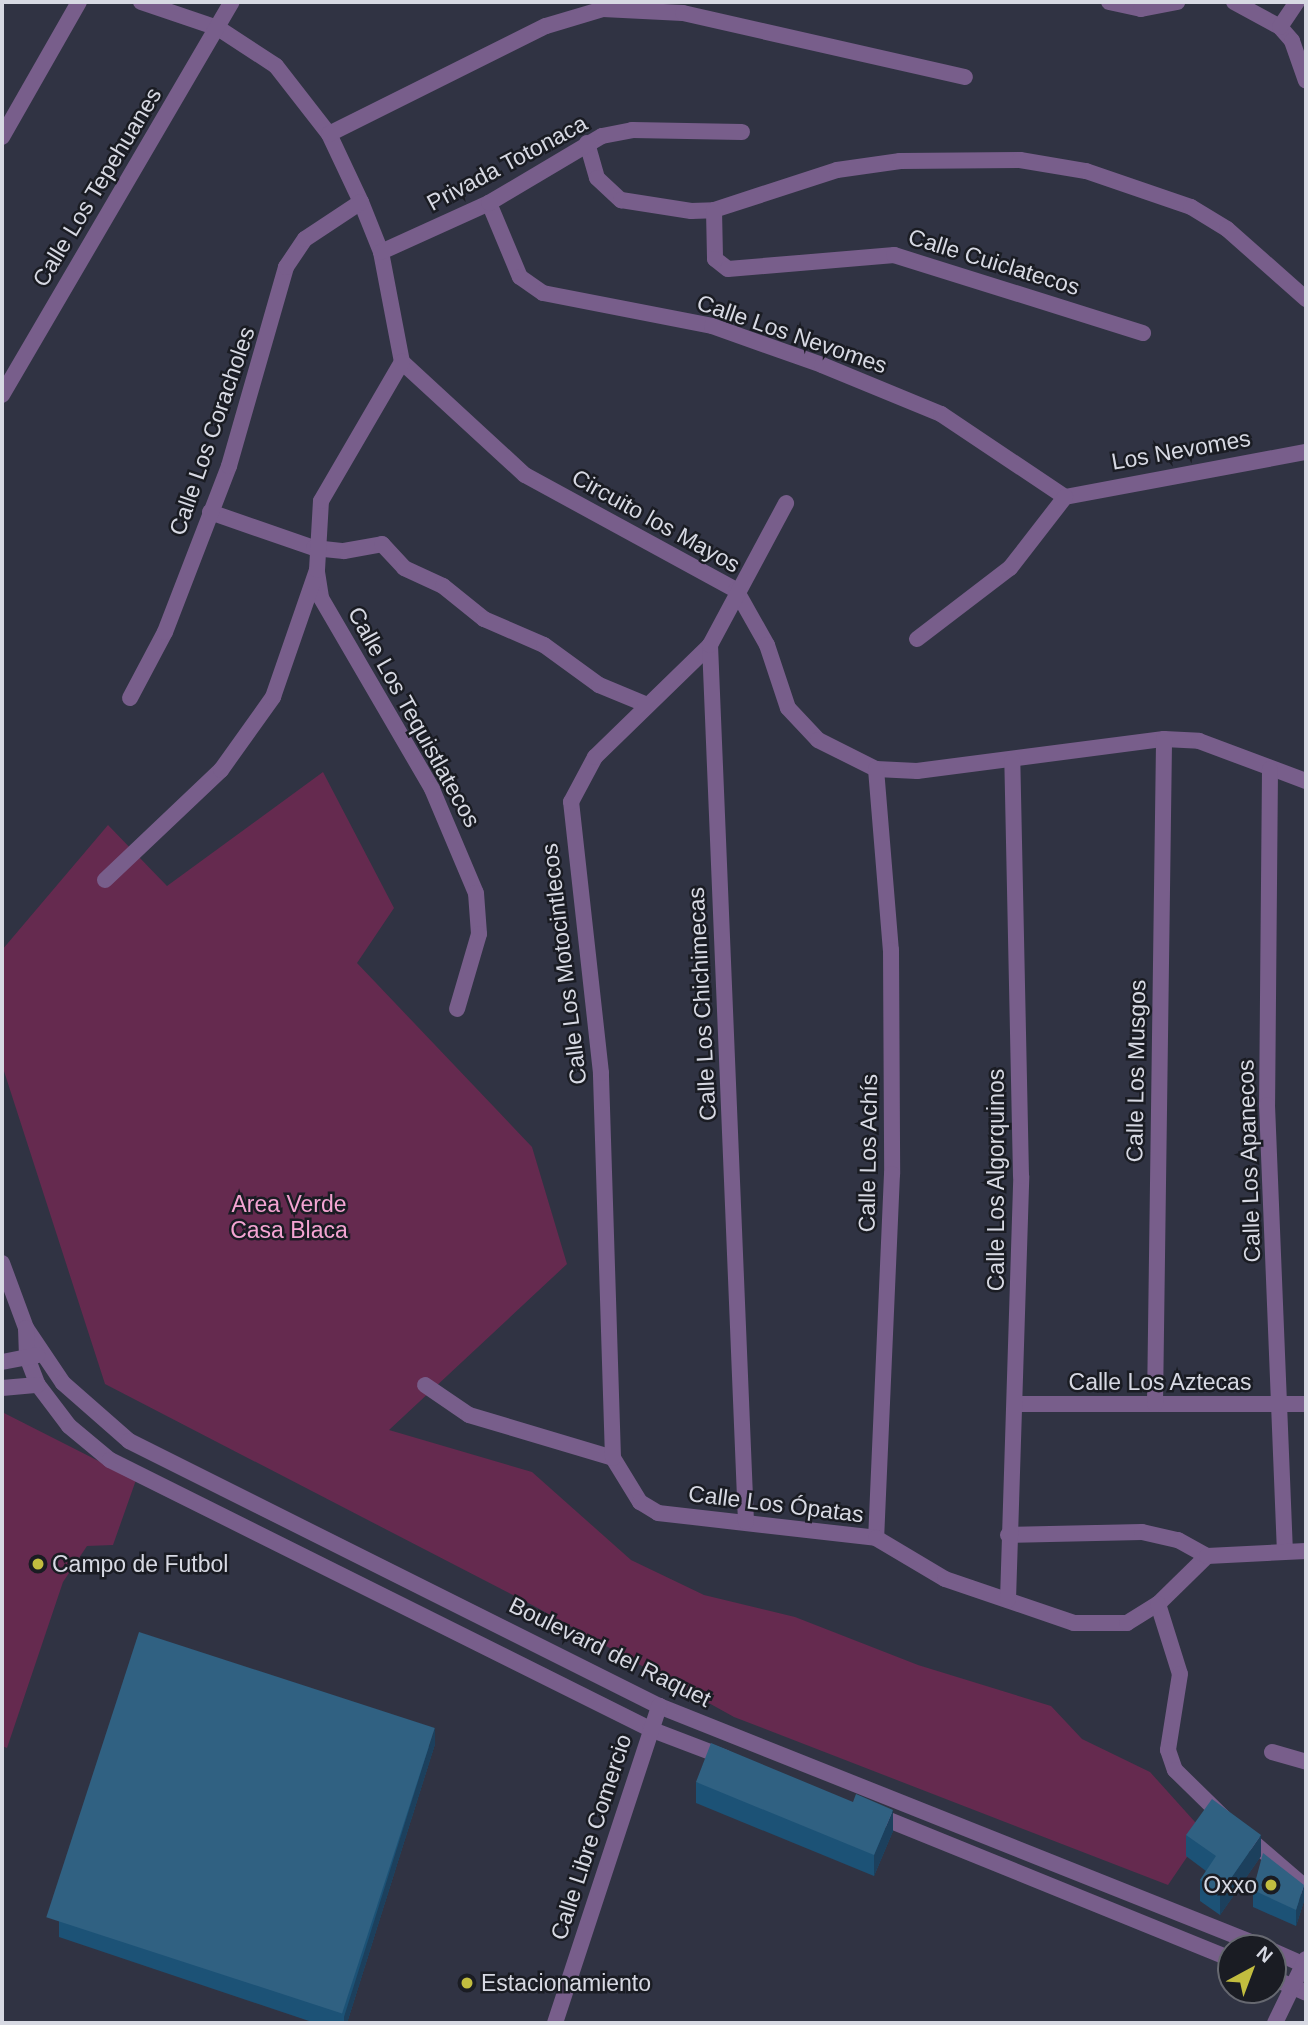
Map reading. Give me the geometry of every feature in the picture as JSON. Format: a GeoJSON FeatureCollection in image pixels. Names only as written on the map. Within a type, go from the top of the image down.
{"type":"FeatureCollection","features":[{"type":"Feature","properties":{"kind":"street"},"geometry":{"type":"LineString","coordinates":[[2,137],[79,2]]}},
{"type":"Feature","properties":{"kind":"street"},"geometry":{"type":"LineString","coordinates":[[141,2],[218,28],[276,66],[329,134],[381,252],[402,362],[331,478],[314,548]]}},
{"type":"Feature","properties":{"kind":"street","name":"Calle Los Tepehuanes"},"geometry":{"type":"LineString","coordinates":[[2,395],[232,2]]}},
{"type":"Feature","properties":{"kind":"street"},"geometry":{"type":"LineString","coordinates":[[1109,2],[1141,9],[1171,2]]}},
{"type":"Feature","properties":{"kind":"street"},"geometry":{"type":"LineString","coordinates":[[1234,2],[1280,27],[1292,41],[1306,81]]}},
{"type":"Feature","properties":{"kind":"street"},"geometry":{"type":"LineString","coordinates":[[1280,27],[1297,2]]}},
{"type":"Feature","properties":{"kind":"street"},"geometry":{"type":"LineString","coordinates":[[329,134],[535,31],[603,9],[683,13],[965,78]]}},
{"type":"Feature","properties":{"kind":"street","name":"Privada Totonaca"},"geometry":{"type":"LineString","coordinates":[[381,252],[489,203],[587,143],[632,130],[743,132]]}},
{"type":"Feature","properties":{"kind":"street"},"geometry":{"type":"LineString","coordinates":[[587,143],[597,178],[621,200],[664,209],[715,210],[837,170],[900,161],[1020,160],[1110,177],[1191,208],[1227,229],[1306,299]]}},
{"type":"Feature","properties":{"kind":"street","name":"Calle Los Coracholes"},"geometry":{"type":"LineString","coordinates":[[130,698],[165,632],[210,512],[264,359],[286,268],[306,239],[361,202]]}},
{"type":"Feature","properties":{"kind":"street","name":"Calle Los Nevomes"},"geometry":{"type":"LineString","coordinates":[[489,203],[520,277],[543,293],[712,326],[822,365],[941,414],[1065,497]]}},
{"type":"Feature","properties":{"kind":"street","name":"Calle Cuiclatecos"},"geometry":{"type":"LineString","coordinates":[[715,210],[715,259],[728,269],[894,255],[1143,333]]}},
{"type":"Feature","properties":{"kind":"street","name":"Circuito los Mayos"},"geometry":{"type":"LineString","coordinates":[[402,362],[525,475],[736,590],[756,620],[798,722],[818,740],[876,769],[1012,761],[1164,739],[1199,741],[1306,782]]}},
{"type":"Feature","properties":{"kind":"street","name":"Los Nevomes"},"geometry":{"type":"LineString","coordinates":[[1065,497],[1306,452]]}},
{"type":"Feature","properties":{"kind":"street"},"geometry":{"type":"LineString","coordinates":[[917,639],[1010,568],[1065,497]]}},
{"type":"Feature","properties":{"kind":"street","name":"Calle Los Chichimecas"},"geometry":{"type":"LineString","coordinates":[[746,1522],[731,1040],[713,835],[710,645],[736,590],[786,503]]}},
{"type":"Feature","properties":{"kind":"street"},"geometry":{"type":"LineString","coordinates":[[210,512],[314,548],[344,551],[382,544],[404,568],[443,586],[484,619],[544,645],[599,685],[647,705]]}},
{"type":"Feature","properties":{"kind":"street","name":"Calle Los Tequistlatecos"},"geometry":{"type":"LineString","coordinates":[[314,548],[321,598],[432,789],[476,893],[479,934],[457,1009]]}},
{"type":"Feature","properties":{"kind":"street"},"geometry":{"type":"LineString","coordinates":[[105,880],[247,737],[273,697],[317,570]]}},
{"type":"Feature","properties":{"kind":"street","name":"Calle Los Motocintlecos"},"geometry":{"type":"LineString","coordinates":[[613,1458],[601,1073],[571,802],[595,757],[710,645]]}},
{"type":"Feature","properties":{"kind":"street","name":"Calle Los Musgos"},"geometry":{"type":"LineString","coordinates":[[1154,1404],[1164,739]]}},
{"type":"Feature","properties":{"kind":"street","name":"Calle Los Algorquinos"},"geometry":{"type":"LineString","coordinates":[[1007,1600],[1021,1176],[1012,761]]}},
{"type":"Feature","properties":{"kind":"street","name":"Calle Los Achís"},"geometry":{"type":"LineString","coordinates":[[876,769],[891,950],[892,1174],[876,1538]]}},
{"type":"Feature","properties":{"kind":"street","name":"Calle Los Apanecos"},"geometry":{"type":"LineString","coordinates":[[1270,769],[1267,1105],[1285,1552]]}},
{"type":"Feature","properties":{"kind":"street","name":"Boulevard del Raquet"},"geometry":{"type":"LineString","coordinates":[[2,1264],[26,1328],[75,1398],[105,1425],[359,1551],[659,1706],[1234,1934]]}},
{"type":"Feature","properties":{"kind":"street","name":"Boulevard del Raquet"},"geometry":{"type":"LineString","coordinates":[[26,1328],[27,1357],[38,1385],[90,1446],[650,1729],[741,1764]]}},
{"type":"Feature","properties":{"kind":"street"},"geometry":{"type":"LineString","coordinates":[[2,1362],[45,1354]]}},
{"type":"Feature","properties":{"kind":"street"},"geometry":{"type":"LineString","coordinates":[[2,1388],[38,1385]]}},
{"type":"Feature","properties":{"kind":"street"},"geometry":{"type":"LineString","coordinates":[[425,1385],[469,1415],[613,1458]]}},
{"type":"Feature","properties":{"kind":"street","name":"Calle Los Aztecas"},"geometry":{"type":"LineString","coordinates":[[1014,1404],[1306,1404]]}},
{"type":"Feature","properties":{"kind":"street"},"geometry":{"type":"LineString","coordinates":[[90,1446],[105,1425]]}},
{"type":"Feature","properties":{"kind":"street","name":"Calle Los Ópatas"},"geometry":{"type":"LineString","coordinates":[[613,1458],[640,1502],[658,1514],[876,1538],[945,1578],[1074,1623],[1104,1626],[1127,1623],[1158,1604],[1207,1556]]}},
{"type":"Feature","properties":{"kind":"street"},"geometry":{"type":"LineString","coordinates":[[1008,1535],[1142,1532],[1178,1540],[1207,1556],[1306,1550]]}},
{"type":"Feature","properties":{"kind":"street"},"geometry":{"type":"LineString","coordinates":[[348,1578],[359,1551]]}},
{"type":"Feature","properties":{"kind":"street"},"geometry":{"type":"LineString","coordinates":[[1158,1604],[1180,1674],[1168,1750],[1175,1770],[1306,1888]]}},
{"type":"Feature","properties":{"kind":"street","name":"Calle Libre Comercio"},"geometry":{"type":"LineString","coordinates":[[555,2023],[659,1706]]}},
{"type":"Feature","properties":{"kind":"street"},"geometry":{"type":"LineString","coordinates":[[1272,1752],[1306,1762]]}},
{"type":"Feature","properties":{"kind":"street"},"geometry":{"type":"LineString","coordinates":[[859,1808],[1217,1953]]}},
{"type":"Feature","properties":{"kind":"street"},"geometry":{"type":"LineString","coordinates":[[1180,1936],[1187,1913]]}},
{"type":"Feature","properties":{"kind":"street"},"geometry":{"type":"LineString","coordinates":[[1275,2023],[1299,1990],[1305,1963],[1287,1956]]}},
{"type":"Feature","properties":{"kind":"green space","name":"Area Verde Casa Blaca"},"geometry":{"type":"Polygon","coordinates":[[[323,772],[394,908],[357,963],[532,1147],[567,1264],[389,1430],[532,1472],[631,1560],[704,1595],[795,1617],[918,1665],[1051,1706],[1082,1739],[1150,1772],[1204,1832],[1168,1885],[734,1717],[534,1606],[105,1384],[2,1065],[2,950],[108,825],[167,886],[323,772]]]}},
{"type":"Feature","properties":{"kind":"green space","name":"Campo de Futbol"},"geometry":{"type":"Polygon","coordinates":[[[2,1412],[136,1480],[113,1545],[87,1546],[63,1582],[7,1748],[2,1746],[2,1412]]]}},
{"type":"Feature","properties":{"kind":"building"},"geometry":{"type":"Polygon","coordinates":[[[139,1632],[435,1728],[342,2013],[46,1917],[139,1632]]]}},
{"type":"Feature","properties":{"kind":"building"},"geometry":{"type":"Polygon","coordinates":[[[711,1743],[853,1802],[856,1794],[893,1810],[874,1855],[696,1782],[711,1743]]]}},
{"type":"Feature","properties":{"kind":"building"},"geometry":{"type":"Polygon","coordinates":[[[1212,1799],[1261,1835],[1220,1894],[1200,1880],[1216,1856],[1186,1835],[1212,1799]]]}},
{"type":"Feature","properties":{"kind":"building"},"geometry":{"type":"Polygon","coordinates":[[[1263,1853],[1304,1885],[1296,1910],[1253,1890],[1263,1853]]]}},
{"type":"Feature","properties":{"kind":"place","name":"Campo de Futbol"},"geometry":{"type":"Point","coordinates":[38,1564]}},
{"type":"Feature","properties":{"kind":"place","name":"Oxxo"},"geometry":{"type":"Point","coordinates":[1271,1885]}},
{"type":"Feature","properties":{"kind":"place","name":"Estacionamiento"},"geometry":{"type":"Point","coordinates":[467,1983]}}]}
